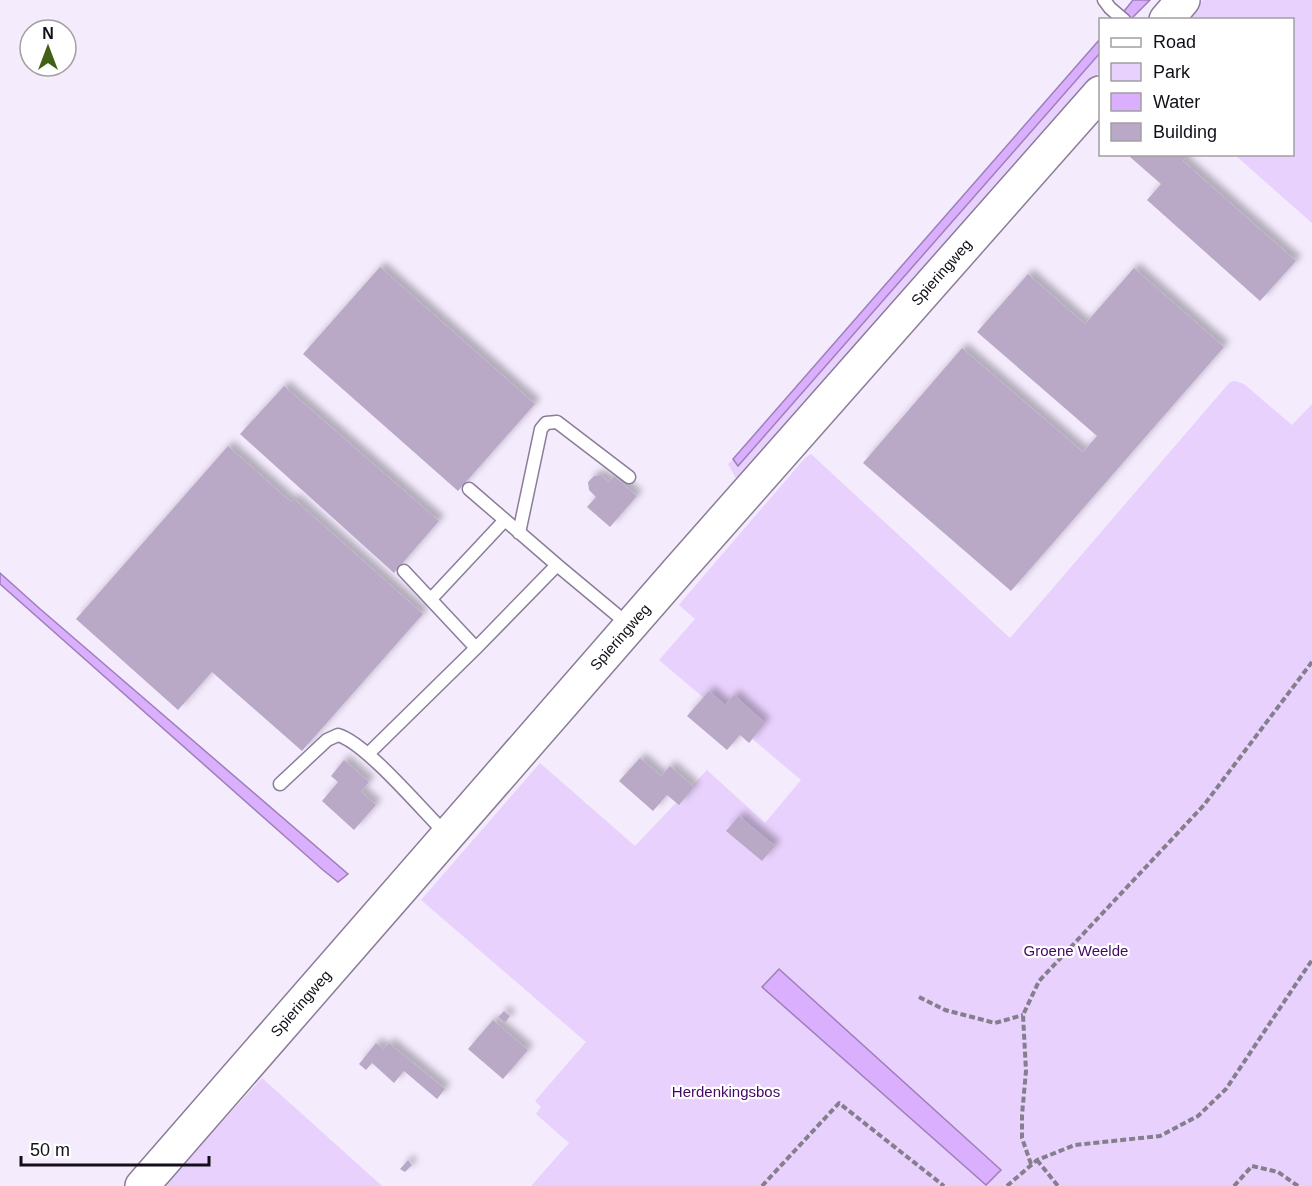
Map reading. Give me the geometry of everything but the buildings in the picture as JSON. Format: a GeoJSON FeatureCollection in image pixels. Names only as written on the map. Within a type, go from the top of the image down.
{"type":"FeatureCollection","features":[{"type":"Feature","properties":{"kind":"street"},"geometry":{"type":"LineString","coordinates":[[1168,18],[1183,0]]}},
{"type":"Feature","properties":{"kind":"street","name":"Spieringweg"},"geometry":{"type":"LineString","coordinates":[[142,1186],[630,626],[1099,95]]}},
{"type":"Feature","properties":{"kind":"lane"},"geometry":{"type":"LineString","coordinates":[[1107,4],[1122,18]]}},
{"type":"Feature","properties":{"kind":"lane"},"geometry":{"type":"LineString","coordinates":[[519,533],[541,429],[546,423],[557,422],[629,477]]}},
{"type":"Feature","properties":{"kind":"lane"},"geometry":{"type":"LineString","coordinates":[[469,489],[630,626]]}},
{"type":"Feature","properties":{"kind":"lane"},"geometry":{"type":"LineString","coordinates":[[431,599],[504,521]]}},
{"type":"Feature","properties":{"kind":"lane"},"geometry":{"type":"LineString","coordinates":[[368,754],[557,565]]}},
{"type":"Feature","properties":{"kind":"lane"},"geometry":{"type":"LineString","coordinates":[[404,571],[476,648]]}},
{"type":"Feature","properties":{"kind":"lane"},"geometry":{"type":"LineString","coordinates":[[280,784],[327,740],[338,735],[348,738],[368,754],[447,835]]}},
{"type":"Feature","properties":{"kind":"path"},"geometry":{"type":"LineString","coordinates":[[1031,1164],[1022,1138],[1026,1071],[1023,1015],[1039,981],[1204,805],[1312,662]]}},
{"type":"Feature","properties":{"kind":"path"},"geometry":{"type":"LineString","coordinates":[[1007,1186],[1037,1160],[1075,1145],[1160,1136],[1198,1116],[1226,1089],[1312,960]]}},
{"type":"Feature","properties":{"kind":"path"},"geometry":{"type":"LineString","coordinates":[[919,998],[945,1010],[995,1023],[1023,1015]]}},
{"type":"Feature","properties":{"kind":"path"},"geometry":{"type":"LineString","coordinates":[[762,1186],[839,1103],[944,1186]]}},
{"type":"Feature","properties":{"kind":"path"},"geometry":{"type":"LineString","coordinates":[[1037,1160],[1058,1186]]}},
{"type":"Feature","properties":{"kind":"path"},"geometry":{"type":"LineString","coordinates":[[1234,1186],[1252,1166],[1278,1172],[1298,1186]]}},
{"type":"Feature","properties":{"kind":"green space"},"geometry":{"type":"Polygon","coordinates":[[[1203,0],[1312,0],[1312,223],[1236,156],[1294,156],[1294,18],[1187,18],[1203,0]]]}},
{"type":"Feature","properties":{"kind":"green space"},"geometry":{"type":"Polygon","coordinates":[[[1099,54],[1099,72],[1079,98],[738,482],[728,464],[733,459],[738,466],[1099,54]]]}},
{"type":"Feature","properties":{"kind":"green space","name":"Groene Weelde"},"geometry":{"type":"Polygon","coordinates":[[[1230,382],[1244,384],[1292,425],[1312,404],[1312,1186],[531,1186],[569,1143],[536,1114],[541,1107],[535,1101],[586,1042],[421,900],[540,763],[635,846],[707,770],[765,823],[801,780],[659,660],[695,619],[679,605],[805,458],[811,454],[1010,638],[1230,382]]]}},
{"type":"Feature","properties":{"kind":"green space"},"geometry":{"type":"Polygon","coordinates":[[[262,1078],[382,1186],[163,1186],[262,1078]]]}},
{"type":"Feature","properties":{"kind":"water"},"geometry":{"type":"Polygon","coordinates":[[[1133,0],[1150,0],[1132,18],[1119,18],[1133,0]]]}},
{"type":"Feature","properties":{"kind":"water"},"geometry":{"type":"Polygon","coordinates":[[[1099,40],[1099,54],[738,466],[733,459],[1099,40]]]}},
{"type":"Feature","properties":{"kind":"water"},"geometry":{"type":"Polygon","coordinates":[[[0,573],[348,874],[338,882],[323,870],[0,584],[0,573]]]}},
{"type":"Feature","properties":{"kind":"water"},"geometry":{"type":"Polygon","coordinates":[[[779,969],[1001,1170],[986,1185],[762,987],[779,969]]]}},
{"type":"Feature","properties":{"kind":"park label","name":"Herdenkingsbos"},"geometry":{"type":"Point","coordinates":[726,1092]}}]}
